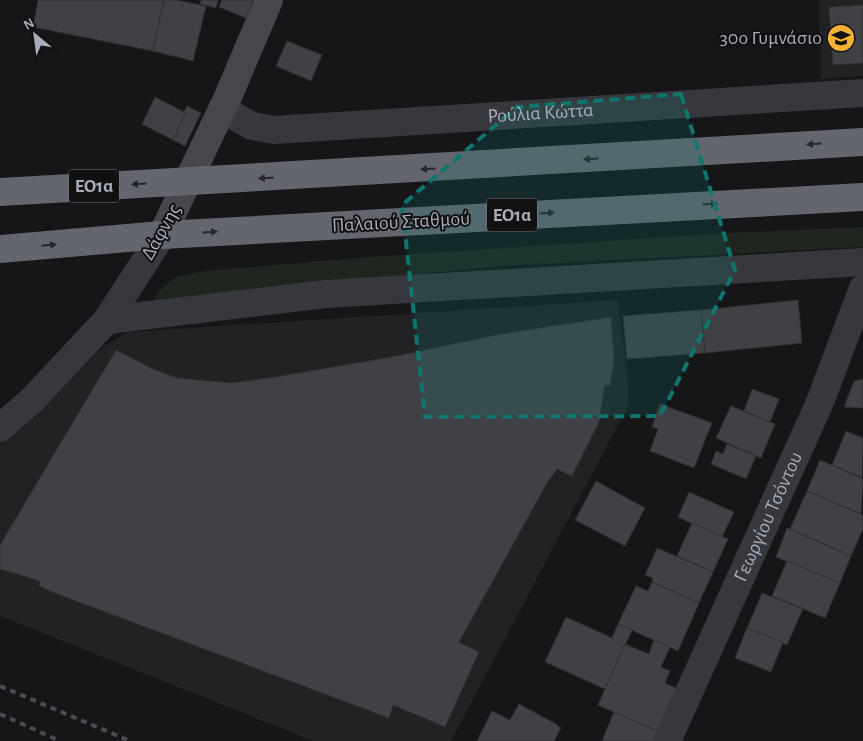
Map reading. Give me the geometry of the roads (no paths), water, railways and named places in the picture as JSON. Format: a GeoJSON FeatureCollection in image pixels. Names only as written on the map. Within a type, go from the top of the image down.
{"type":"FeatureCollection","features":[{"type":"Feature","properties":{"kind":"highway","name":"ΕΟ1α"},"geometry":{"type":"LineString","coordinates":[[0,192],[863,142]]}},
{"type":"Feature","properties":{"kind":"highway","name":"Παλαιού Σταθμού"},"geometry":{"type":"LineString","coordinates":[[0,249],[162,235],[863,197]]}},
{"type":"Feature","properties":{"kind":"street","name":"Δάφνης"},"geometry":{"type":"LineString","coordinates":[[0,428],[32,400],[107,320],[162,235],[222,109],[269,0]]}},
{"type":"Feature","properties":{"kind":"street","name":"Ρούλια Κώττα"},"geometry":{"type":"LineString","coordinates":[[222,109],[252,126],[274,130],[863,93]]}},
{"type":"Feature","properties":{"kind":"street"},"geometry":{"type":"LineString","coordinates":[[107,320],[326,294],[863,262]]}},
{"type":"Feature","properties":{"kind":"street","name":"Γεωργίου Τσόντου"},"geometry":{"type":"LineString","coordinates":[[667,741],[820,402],[863,288]]}},
{"type":"Feature","properties":{"kind":"railway"},"geometry":{"type":"LineString","coordinates":[[0,686],[130,741]]}},
{"type":"Feature","properties":{"kind":"railway"},"geometry":{"type":"LineString","coordinates":[[0,714],[60,741]]}},
{"type":"Feature","properties":{"kind":"place","name":"30ο Γυμνάσιο"},"geometry":{"type":"Point","coordinates":[841,38]}}]}
